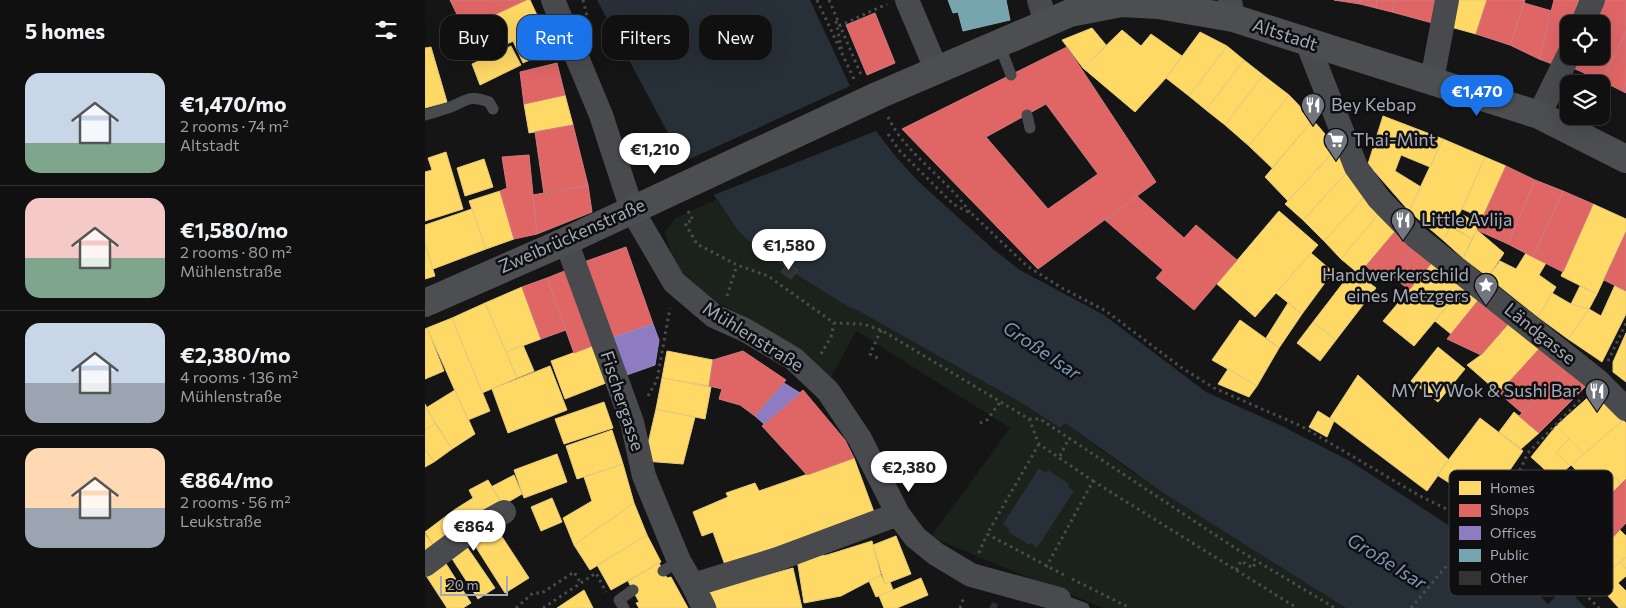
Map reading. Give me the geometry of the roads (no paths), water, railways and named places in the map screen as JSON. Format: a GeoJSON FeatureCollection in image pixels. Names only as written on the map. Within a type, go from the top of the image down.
{"type":"FeatureCollection","features":[{"type":"Feature","properties":{"kind":"street","name":"Mühlenstraße"},"geometry":{"type":"LineString","coordinates":[[553,0],[601,115],[632,210],[674,282],[714,316],[775,347],[794,359],[812,375],[842,408],[898,514],[915,537],[936,554],[971,575],[1059,599]]}},
{"type":"Feature","properties":{"kind":"street"},"geometry":{"type":"LineString","coordinates":[[907,0],[937,71]]}},
{"type":"Feature","properties":{"kind":"street"},"geometry":{"type":"LineString","coordinates":[[1432,80],[1447,0]]}},
{"type":"Feature","properties":{"kind":"street"},"geometry":{"type":"LineString","coordinates":[[1586,15],[1593,0]]}},
{"type":"Feature","properties":{"kind":"street","name":"Altstadt"},"geometry":{"type":"LineString","coordinates":[[937,71],[999,44],[1043,11],[1069,13],[1098,6],[1121,4],[1232,9],[1307,42],[1539,115],[1626,158]]}},
{"type":"Feature","properties":{"kind":"street","name":"Ländgasse"},"geometry":{"type":"LineString","coordinates":[[1307,42],[1356,167],[1379,199],[1415,236],[1598,381],[1626,409]]}},
{"type":"Feature","properties":{"kind":"street"},"geometry":{"type":"LineString","coordinates":[[1539,115],[1564,65]]}},
{"type":"Feature","properties":{"kind":"street","name":"Zweibrückenstraße"},"geometry":{"type":"LineString","coordinates":[[425,303],[632,210],[867,92],[937,71]]}},
{"type":"Feature","properties":{"kind":"street","name":"Fischergasse"},"geometry":{"type":"LineString","coordinates":[[565,241],[632,422],[644,476],[671,566],[693,585],[704,608]]}},
{"type":"Feature","properties":{"kind":"street"},"geometry":{"type":"LineString","coordinates":[[425,565],[473,529],[504,512]]}},
{"type":"Feature","properties":{"kind":"street"},"geometry":{"type":"LineString","coordinates":[[693,585],[789,555],[898,514]]}},
{"type":"Feature","properties":{"kind":"lane"},"geometry":{"type":"LineString","coordinates":[[999,44],[1011,75]]}},
{"type":"Feature","properties":{"kind":"lane"},"geometry":{"type":"LineString","coordinates":[[425,115],[450,107],[465,99],[476,97],[489,102],[493,109]]}},
{"type":"Feature","properties":{"kind":"lane"},"geometry":{"type":"LineString","coordinates":[[1027,115],[1031,128]]}},
{"type":"Feature","properties":{"kind":"lane"},"geometry":{"type":"LineString","coordinates":[[622,604],[633,590]]}},
{"type":"Feature","properties":{"kind":"lane","name":"Mühlenstraße"},"geometry":{"type":"LineString","coordinates":[[1059,599],[1084,608]]}},
{"type":"Feature","properties":{"kind":"water","name":"Große Isar"},"geometry":{"type":"Polygon","coordinates":[[[597,0],[810,0],[850,86],[876,131],[919,182],[993,249],[1020,270],[1104,315],[1206,392],[1280,425],[1350,461],[1449,525],[1449,596],[1574,596],[1586,608],[1346,608],[1165,494],[1065,423],[1060,428],[1025,405],[859,311],[845,305],[761,252],[739,232],[717,199],[684,163],[629,60],[689,60],[689,15],[605,15],[597,0]]]}},
{"type":"Feature","properties":{"kind":"water"},"geometry":{"type":"Polygon","coordinates":[[[1039,468],[1046,473],[1048,470],[1069,484],[1068,487],[1074,491],[1037,548],[1008,532],[1009,529],[1003,524],[1039,468]]]}},
{"type":"Feature","properties":{"kind":"place","name":"Bey Kebap"},"geometry":{"type":"Point","coordinates":[1313,126]}},
{"type":"Feature","properties":{"kind":"place","name":"Thai-Mint"},"geometry":{"type":"Point","coordinates":[1336,161]}},
{"type":"Feature","properties":{"kind":"place","name":"Little Avlija"},"geometry":{"type":"Point","coordinates":[1403,241]}},
{"type":"Feature","properties":{"kind":"place","name":"Handwerkerschild eines Metzgers"},"geometry":{"type":"Point","coordinates":[1486,306]}},
{"type":"Feature","properties":{"kind":"place","name":"MY LY Wok & Sushi Bar"},"geometry":{"type":"Point","coordinates":[1597,412]}}]}
